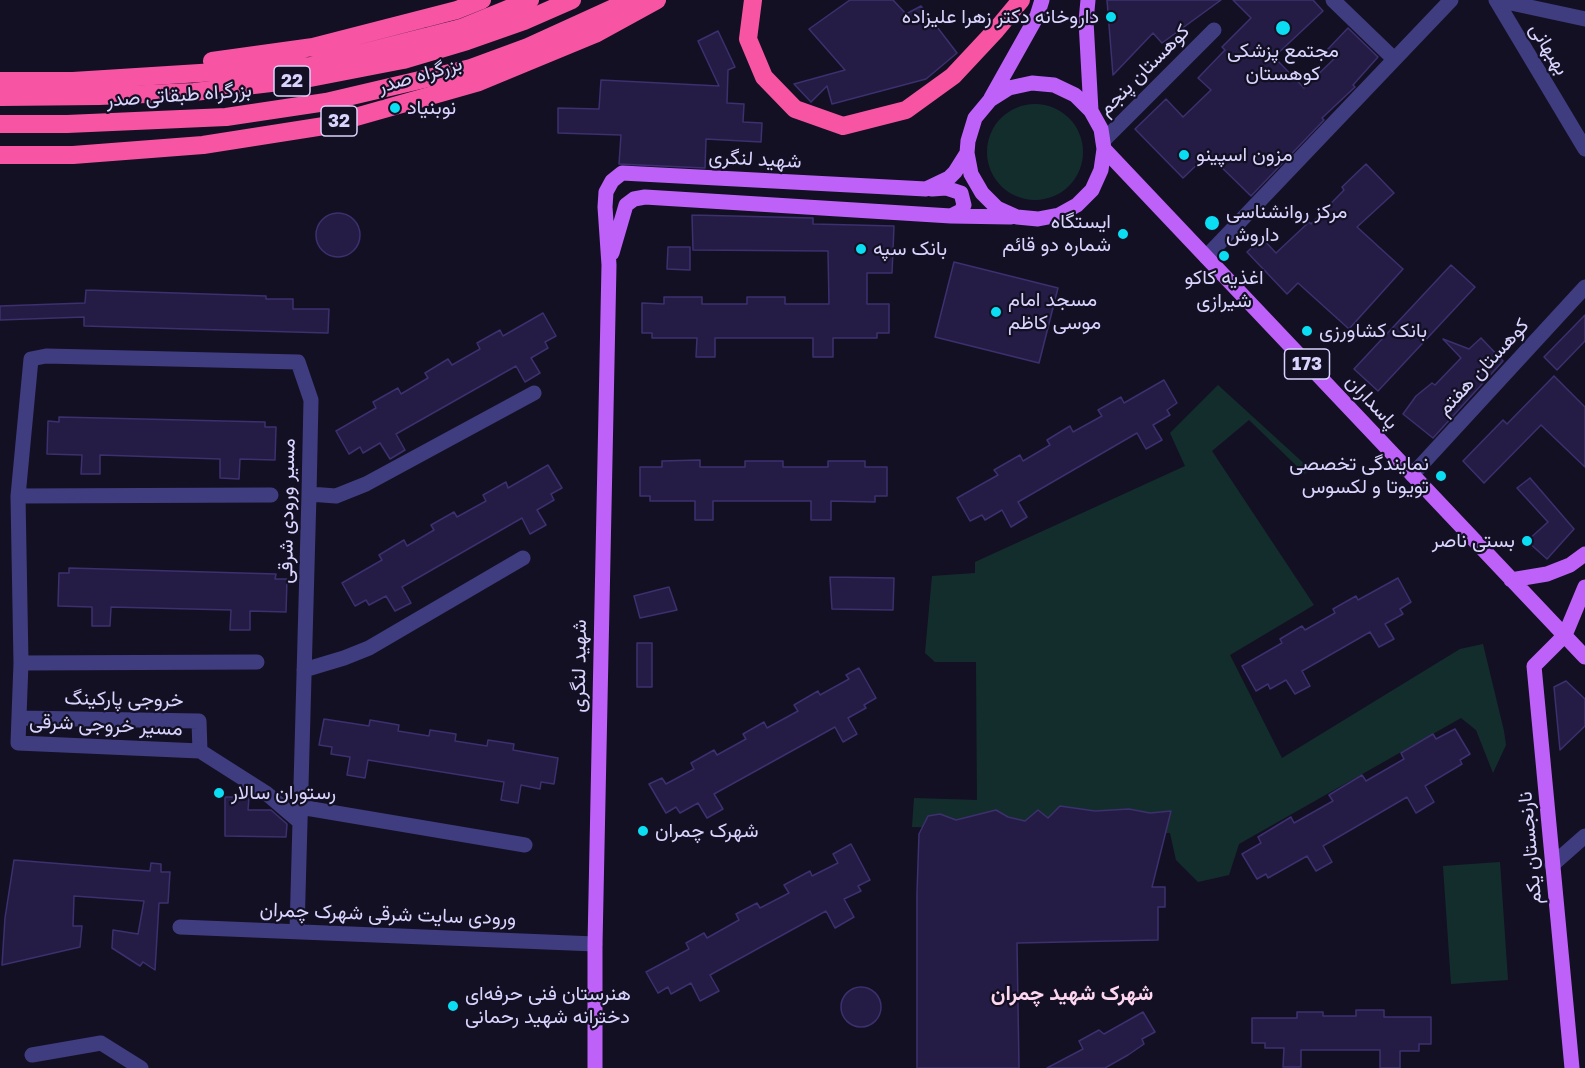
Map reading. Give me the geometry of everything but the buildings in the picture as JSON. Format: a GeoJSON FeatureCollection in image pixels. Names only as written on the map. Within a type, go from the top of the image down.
{"type":"FeatureCollection","features":[{"type":"Feature","properties":{"kind":"highway"},"geometry":{"type":"LineString","coordinates":[[73,81],[313,47],[457,10],[482,0]]}},
{"type":"Feature","properties":{"kind":"highway","name":"بزرگراه صدر"},"geometry":{"type":"LineString","coordinates":[[0,81],[73,81],[311,66],[460,28],[530,0]]}},
{"type":"Feature","properties":{"kind":"highway","name":"بزرگراه طبقاتی صدر"},"geometry":{"type":"LineString","coordinates":[[0,97],[194,92],[305,79],[403,60],[524,21],[572,0]]}},
{"type":"Feature","properties":{"kind":"highway","name":"بزرگراه طبقاتی صدر"},"geometry":{"type":"LineString","coordinates":[[0,124],[67,124],[226,117],[326,102],[471,68],[528,47],[631,0]]}},
{"type":"Feature","properties":{"kind":"highway","name":"بزرگراه صدر"},"geometry":{"type":"LineString","coordinates":[[0,155],[73,155],[203,145],[324,126],[479,82],[595,34],[657,0]]}},
{"type":"Feature","properties":{"kind":"highway"},"geometry":{"type":"LineString","coordinates":[[753,0],[748,39],[764,78],[795,109],[843,126],[906,110],[953,76],[1021,0]]}},
{"type":"Feature","properties":{"kind":"main road"},"geometry":{"type":"LineString","coordinates":[[990,100],[1009,88],[1032,83],[1054,85],[1075,95],[1091,111],[1101,129],[1103,145],[1101,171],[1092,190],[1077,205],[1059,215],[1038,219],[1017,217],[997,208],[982,193],[971,174],[967,153],[975,118],[990,100],[1037,16],[1042,0]]}},
{"type":"Feature","properties":{"kind":"main road"},"geometry":{"type":"LineString","coordinates":[[1088,0],[1086,21],[1091,111]]}},
{"type":"Feature","properties":{"kind":"main road","name":"پاسداران"},"geometry":{"type":"LineString","coordinates":[[1103,145],[1585,657]]}},
{"type":"Feature","properties":{"kind":"main road"},"geometry":{"type":"LineString","coordinates":[[926,189],[949,178],[967,153]]}},
{"type":"Feature","properties":{"kind":"main road","name":"شهید لنگری"},"geometry":{"type":"LineString","coordinates":[[595,1068],[595,944],[609,265],[606,192],[612,181],[622,173],[926,189]]}},
{"type":"Feature","properties":{"kind":"main road"},"geometry":{"type":"LineString","coordinates":[[926,189],[946,188],[961,193],[964,205],[961,211],[951,216]]}},
{"type":"Feature","properties":{"kind":"main road","name":"شهید لنگری"},"geometry":{"type":"LineString","coordinates":[[609,265],[626,206],[634,199],[645,197],[951,216],[1017,217]]}},
{"type":"Feature","properties":{"kind":"main road"},"geometry":{"type":"LineString","coordinates":[[1511,579],[1547,574],[1570,565],[1585,554]]}},
{"type":"Feature","properties":{"kind":"main road"},"geometry":{"type":"LineString","coordinates":[[1564,636],[1585,587]]}},
{"type":"Feature","properties":{"kind":"main road","name":"نارنجستان یکم"},"geometry":{"type":"LineString","coordinates":[[1564,636],[1534,666],[1572,1068]]}},
{"type":"Feature","properties":{"kind":"street"},"geometry":{"type":"LineString","coordinates":[[1334,0],[1394,59]]}},
{"type":"Feature","properties":{"kind":"street"},"geometry":{"type":"LineString","coordinates":[[1206,257],[1451,0]]}},
{"type":"Feature","properties":{"kind":"street"},"geometry":{"type":"LineString","coordinates":[[1497,0],[1585,19]]}},
{"type":"Feature","properties":{"kind":"street","name":"بهبهانی"},"geometry":{"type":"LineString","coordinates":[[1497,0],[1585,150]]}},
{"type":"Feature","properties":{"kind":"street","name":"کوهستان پنجم"},"geometry":{"type":"LineString","coordinates":[[1103,145],[1214,30]]}},
{"type":"Feature","properties":{"kind":"street","name":"کوهستان هفتم"},"geometry":{"type":"LineString","coordinates":[[1412,475],[1585,287]]}},
{"type":"Feature","properties":{"kind":"street","name":"مسیر ورودی شرقی"},"geometry":{"type":"LineString","coordinates":[[31,359],[46,356],[298,362],[311,400],[297,932]]}},
{"type":"Feature","properties":{"kind":"street","name":"مسیر خروجی شرقی"},"geometry":{"type":"LineString","coordinates":[[31,359],[18,496],[21,663],[18,743],[200,751],[300,814]]}},
{"type":"Feature","properties":{"kind":"street"},"geometry":{"type":"LineString","coordinates":[[309,494],[336,495],[366,484],[534,393]]}},
{"type":"Feature","properties":{"kind":"street"},"geometry":{"type":"LineString","coordinates":[[18,496],[271,495]]}},
{"type":"Feature","properties":{"kind":"street"},"geometry":{"type":"LineString","coordinates":[[304,670],[369,648],[523,558]]}},
{"type":"Feature","properties":{"kind":"street"},"geometry":{"type":"LineString","coordinates":[[21,663],[257,662]]}},
{"type":"Feature","properties":{"kind":"street","name":"خروجی پارکینگ"},"geometry":{"type":"LineString","coordinates":[[19,718],[199,721],[200,751]]}},
{"type":"Feature","properties":{"kind":"street"},"geometry":{"type":"LineString","coordinates":[[300,814],[525,845]]}},
{"type":"Feature","properties":{"kind":"street"},"geometry":{"type":"LineString","coordinates":[[1552,865],[1585,836]]}},
{"type":"Feature","properties":{"kind":"street","name":"ورودی سایت شرقی شهرک چمران"},"geometry":{"type":"LineString","coordinates":[[180,927],[595,944]]}},
{"type":"Feature","properties":{"kind":"street"},"geometry":{"type":"LineString","coordinates":[[32,1055],[101,1043],[141,1068]]}},
{"type":"Feature","properties":{"kind":"green space"},"geometry":{"type":"Polygon","coordinates":[[[1035,104],[1053,108],[1069,118],[1079,134],[1083,152],[1079,170],[1069,186],[1053,196],[1035,200],[1017,196],[1001,186],[991,170],[987,152],[991,134],[1001,118],[1017,108],[1035,104]]]}},
{"type":"Feature","properties":{"kind":"green space"},"geometry":{"type":"Polygon","coordinates":[[[1218,385],[1309,468],[1305,474],[1249,420],[1212,451],[1314,605],[1230,655],[1282,758],[1460,649],[1483,644],[1506,745],[1493,773],[1476,730],[1461,718],[1239,844],[1229,875],[1198,882],[1176,860],[1170,833],[912,827],[914,798],[977,800],[976,662],[935,662],[925,653],[932,576],[975,573],[975,562],[1185,466],[1170,433],[1218,385]]]}},
{"type":"Feature","properties":{"kind":"green space"},"geometry":{"type":"Polygon","coordinates":[[[1500,862],[1508,980],[1451,984],[1443,866],[1500,862]]]}},
{"type":"Feature","properties":{"kind":"place","name":"داروخانه دکتر زهرا علیزاده"},"geometry":{"type":"Point","coordinates":[1111,17]}},
{"type":"Feature","properties":{"kind":"place","name":"مجتمع پزشکی کوهستان"},"geometry":{"type":"Point","coordinates":[1283,28]}},
{"type":"Feature","properties":{"kind":"place","name":"نوبنیاد"},"geometry":{"type":"Point","coordinates":[395,108]}},
{"type":"Feature","properties":{"kind":"place","name":"مزون اسپینو"},"geometry":{"type":"Point","coordinates":[1184,155]}},
{"type":"Feature","properties":{"kind":"place","name":"مرکز روانشناسی داروش"},"geometry":{"type":"Point","coordinates":[1212,223]}},
{"type":"Feature","properties":{"kind":"place","name":"ایستگاه شماره دو قائم"},"geometry":{"type":"Point","coordinates":[1123,234]}},
{"type":"Feature","properties":{"kind":"place","name":"بانک سپه"},"geometry":{"type":"Point","coordinates":[861,249]}},
{"type":"Feature","properties":{"kind":"place","name":"اغذیه کاکو شیرازی"},"geometry":{"type":"Point","coordinates":[1224,256]}},
{"type":"Feature","properties":{"kind":"place","name":"مسجد امام موسی کاظم"},"geometry":{"type":"Point","coordinates":[996,312]}},
{"type":"Feature","properties":{"kind":"place","name":"بانک کشاورزی"},"geometry":{"type":"Point","coordinates":[1307,331]}},
{"type":"Feature","properties":{"kind":"place","name":"نمایندگی تخصصی تویوتا و لکسوس"},"geometry":{"type":"Point","coordinates":[1441,476]}},
{"type":"Feature","properties":{"kind":"place","name":"بستی ناصر"},"geometry":{"type":"Point","coordinates":[1527,541]}},
{"type":"Feature","properties":{"kind":"place","name":"رستوران سالار"},"geometry":{"type":"Point","coordinates":[219,793]}},
{"type":"Feature","properties":{"kind":"place","name":"شهرک چمران"},"geometry":{"type":"Point","coordinates":[643,831]}},
{"type":"Feature","properties":{"kind":"place","name":"هنرستان فنی حرفه‌ای دخترانه شهید رحمانی"},"geometry":{"type":"Point","coordinates":[453,1006]}},
{"type":"Feature","properties":{"kind":"district","name":"شهرک شهید چمران"},"geometry":{"type":"Point","coordinates":[1072,993]}}]}
